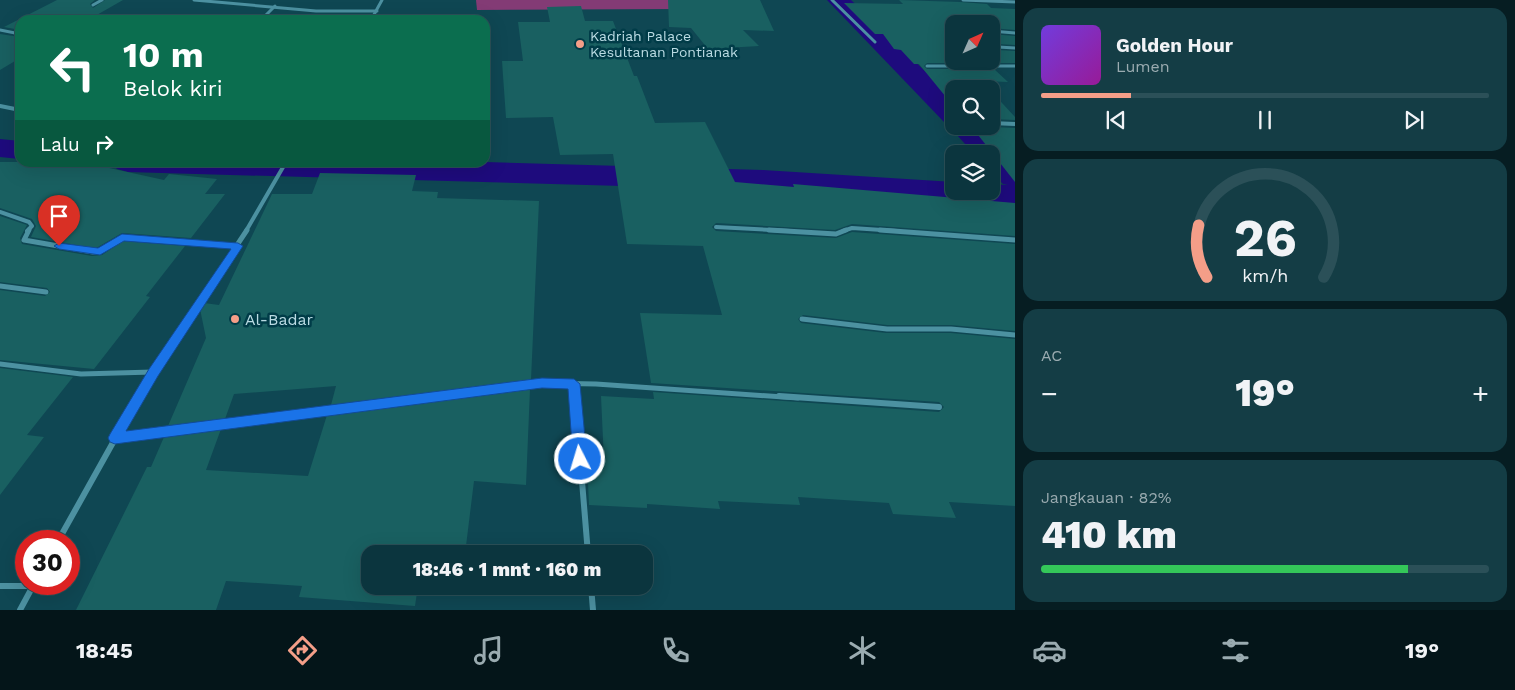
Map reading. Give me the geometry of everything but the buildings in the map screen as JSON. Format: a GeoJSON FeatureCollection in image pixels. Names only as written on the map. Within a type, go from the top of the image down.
{"type":"FeatureCollection","features":[{"type":"Feature","properties":{"kind":"street"},"geometry":{"type":"LineString","coordinates":[[93,5],[102,0]]}},
{"type":"Feature","properties":{"kind":"street"},"geometry":{"type":"LineString","coordinates":[[194,0],[316,10],[377,11]]}},
{"type":"Feature","properties":{"kind":"street"},"geometry":{"type":"LineString","coordinates":[[374,15],[382,0]]}},
{"type":"Feature","properties":{"kind":"street"},"geometry":{"type":"LineString","coordinates":[[832,0],[875,42]]}},
{"type":"Feature","properties":{"kind":"street"},"geometry":{"type":"LineString","coordinates":[[963,0],[1015,2]]}},
{"type":"Feature","properties":{"kind":"street"},"geometry":{"type":"LineString","coordinates":[[266,15],[275,6]]}},
{"type":"Feature","properties":{"kind":"street"},"geometry":{"type":"LineString","coordinates":[[0,30],[15,33]]}},
{"type":"Feature","properties":{"kind":"street"},"geometry":{"type":"LineString","coordinates":[[1000,31],[1015,32]]}},
{"type":"Feature","properties":{"kind":"street"},"geometry":{"type":"LineString","coordinates":[[1000,47],[1015,48]]}},
{"type":"Feature","properties":{"kind":"street"},"geometry":{"type":"LineString","coordinates":[[927,66],[1015,66]]}},
{"type":"Feature","properties":{"kind":"street"},"geometry":{"type":"LineString","coordinates":[[0,106],[15,109]]}},
{"type":"Feature","properties":{"kind":"street"},"geometry":{"type":"LineString","coordinates":[[1000,123],[1015,124]]}},
{"type":"Feature","properties":{"kind":"street"},"geometry":{"type":"LineString","coordinates":[[64,530],[153,372],[238,246],[284,167]]}},
{"type":"Feature","properties":{"kind":"street"},"geometry":{"type":"LineString","coordinates":[[0,212],[29,222],[32,226],[26,233],[24,240],[93,252],[100,252],[122,237],[238,246]]}},
{"type":"Feature","properties":{"kind":"street"},"geometry":{"type":"LineString","coordinates":[[716,227],[836,234],[852,228],[1015,240]]}},
{"type":"Feature","properties":{"kind":"street"},"geometry":{"type":"LineString","coordinates":[[0,286],[46,292]]}},
{"type":"Feature","properties":{"kind":"street"},"geometry":{"type":"LineString","coordinates":[[802,319],[887,329],[951,329],[1015,334]]}},
{"type":"Feature","properties":{"kind":"street"},"geometry":{"type":"LineString","coordinates":[[0,364],[81,374],[153,372]]}},
{"type":"Feature","properties":{"kind":"street"},"geometry":{"type":"LineString","coordinates":[[115,438],[542,383],[939,407]]}},
{"type":"Feature","properties":{"kind":"street"},"geometry":{"type":"LineString","coordinates":[[574,384],[587,545]]}},
{"type":"Feature","properties":{"kind":"street"},"geometry":{"type":"LineString","coordinates":[[0,586],[15,586]]}},
{"type":"Feature","properties":{"kind":"street"},"geometry":{"type":"LineString","coordinates":[[20,610],[28,595]]}},
{"type":"Feature","properties":{"kind":"street"},"geometry":{"type":"LineString","coordinates":[[592,595],[593,610]]}},
{"type":"Feature","properties":{"kind":"shaded area"},"geometry":{"type":"Polygon","coordinates":[[[476,0],[673,0],[679,9],[477,10],[476,0]]]}},
{"type":"Feature","properties":{"kind":"waterway"},"geometry":{"type":"LineString","coordinates":[[838,0],[945,107]]}},
{"type":"Feature","properties":{"kind":"waterway"},"geometry":{"type":"LineString","coordinates":[[973,135],[1015,177]]}},
{"type":"Feature","properties":{"kind":"waterway"},"geometry":{"type":"LineString","coordinates":[[0,148],[15,150]]}},
{"type":"Feature","properties":{"kind":"waterway"},"geometry":{"type":"LineString","coordinates":[[304,167],[763,180],[1015,196]]}},
{"type":"Feature","properties":{"kind":"place","name":"Kadriah Palace Kesultanan Pontianak"},"geometry":{"type":"Point","coordinates":[580,44]}},
{"type":"Feature","properties":{"kind":"place","name":"Al-Badar"},"geometry":{"type":"Point","coordinates":[235,319]}},
{"type":"Feature","properties":{"kind":"route"},"geometry":{"type":"LineString","coordinates":[[59,246],[100,252],[122,237],[238,246],[153,372],[115,438],[542,383],[574,384],[580,459]]}}]}
